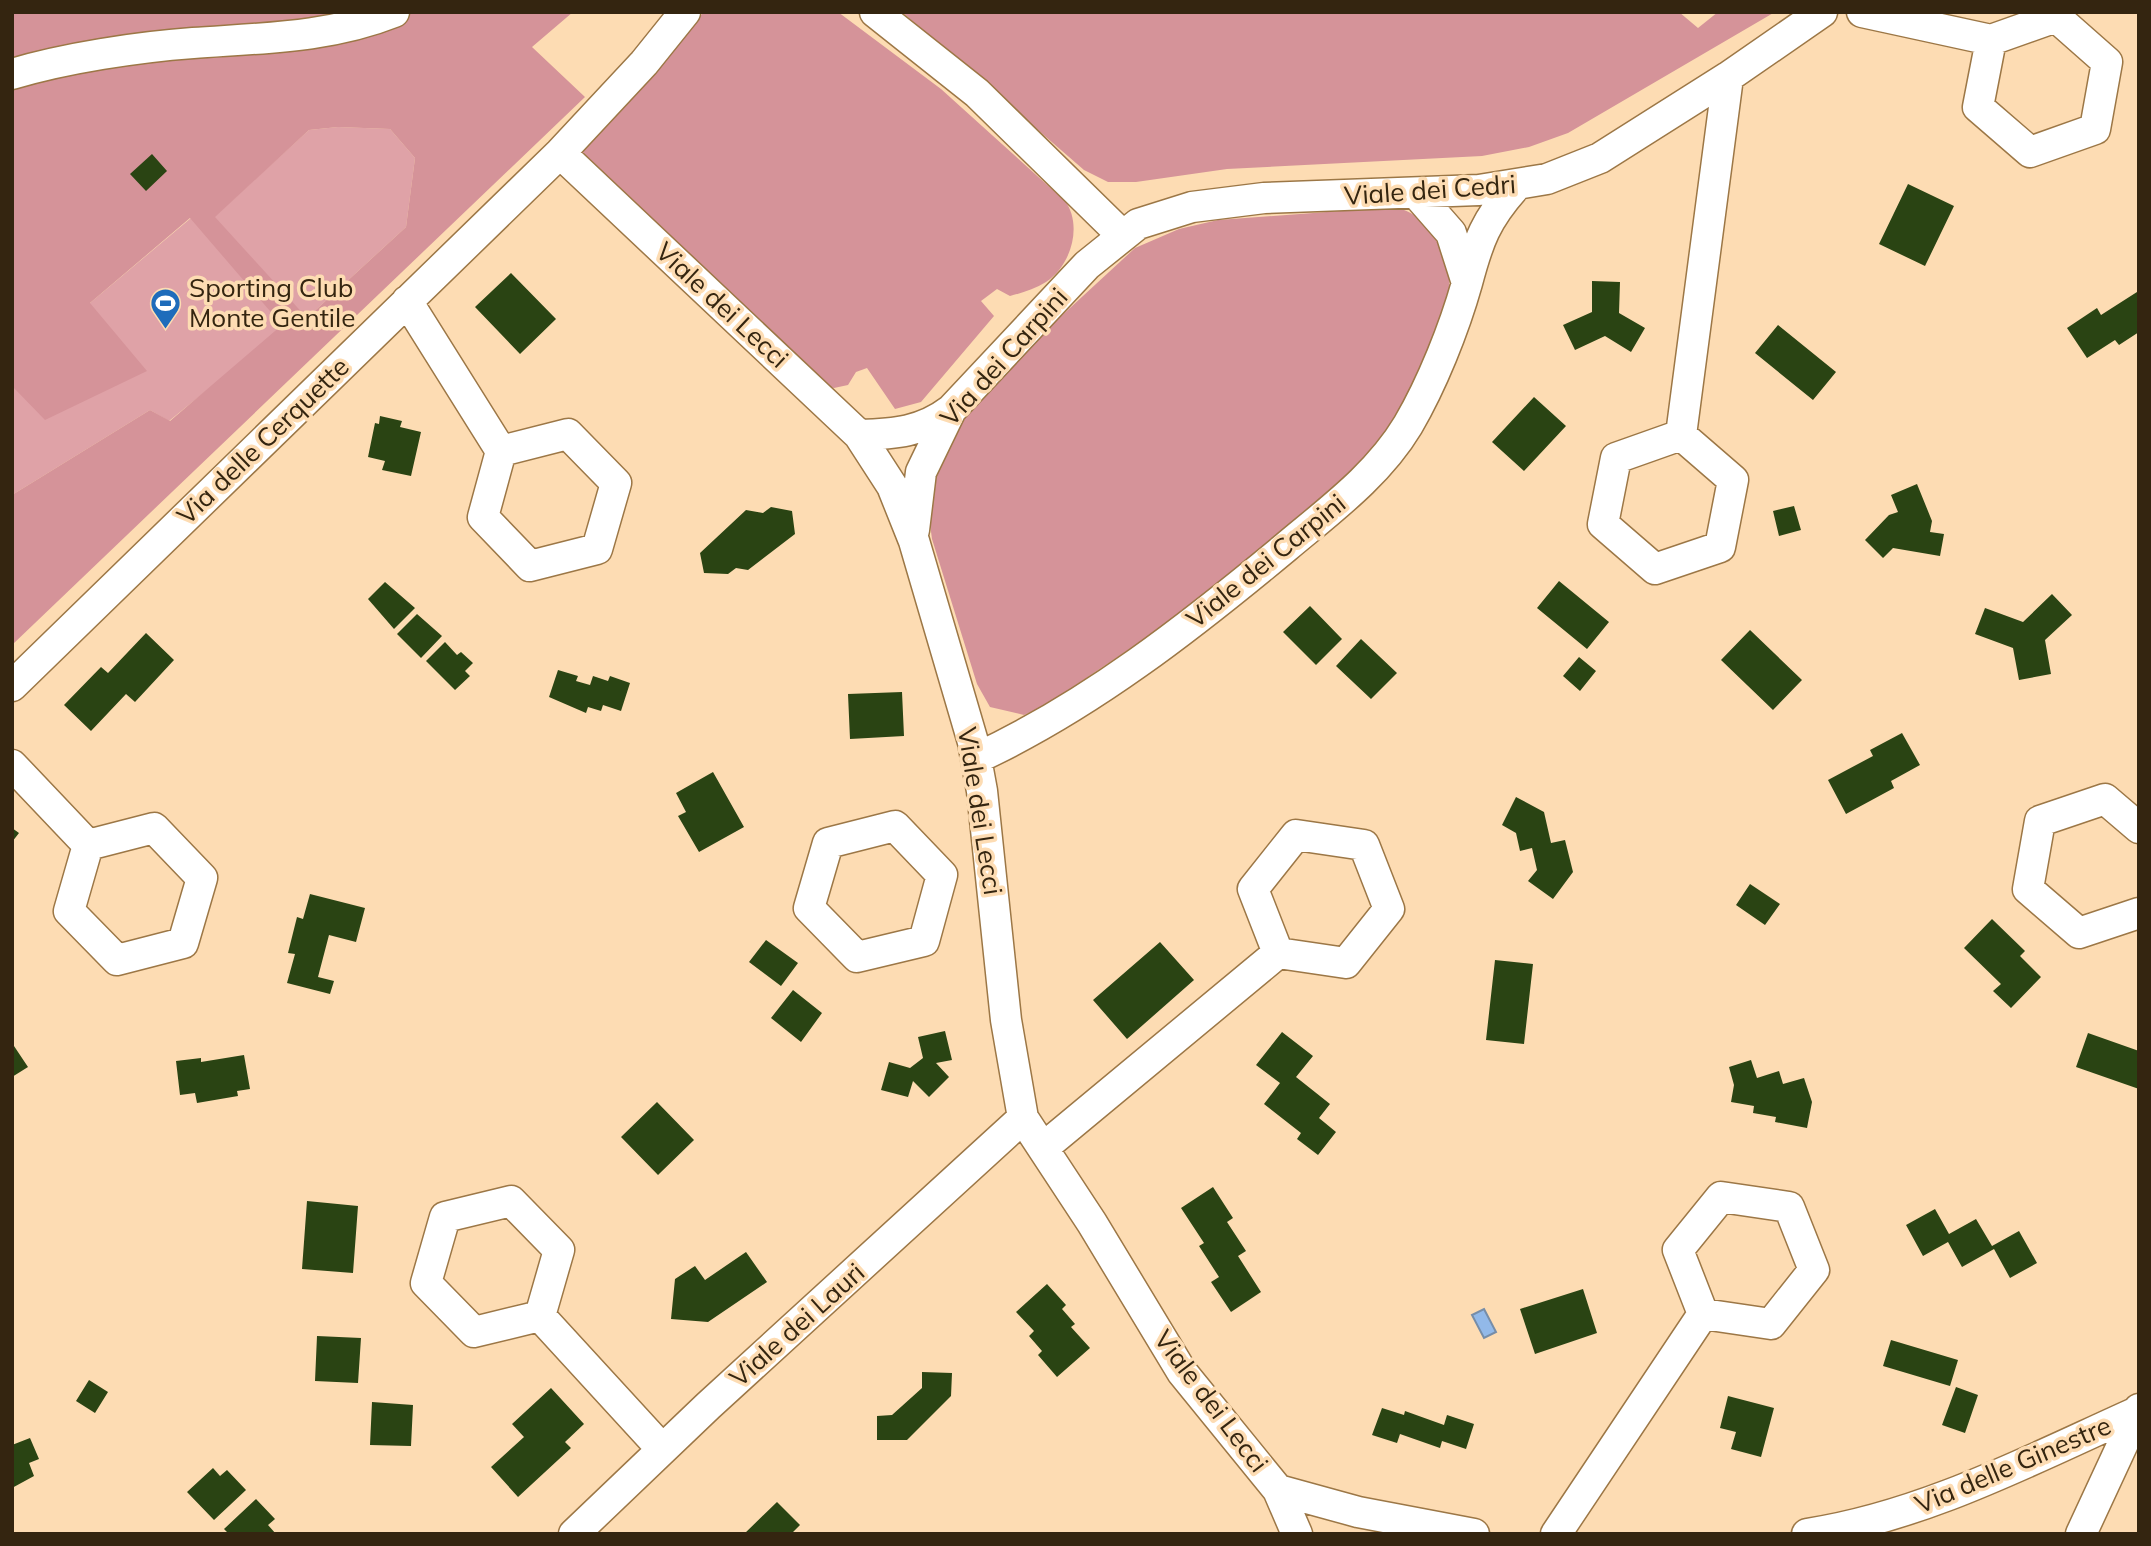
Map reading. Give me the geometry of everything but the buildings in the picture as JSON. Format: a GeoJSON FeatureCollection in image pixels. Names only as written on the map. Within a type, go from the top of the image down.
{"type":"FeatureCollection","features":[{"type":"Feature","properties":{"kind":"street"},"geometry":{"type":"LineString","coordinates":[[12,74],[163,46],[319,34],[367,23],[394,12]]}},
{"type":"Feature","properties":{"kind":"street","name":"Via delle Cerquette"},"geometry":{"type":"LineString","coordinates":[[12,685],[560,153],[657,48],[685,12]]}},
{"type":"Feature","properties":{"kind":"street"},"geometry":{"type":"LineString","coordinates":[[875,12],[977,93],[1122,234]]}},
{"type":"Feature","properties":{"kind":"street","name":"Viale dei Cedri"},"geometry":{"type":"LineString","coordinates":[[1122,234],[1154,217],[1192,207],[1264,198],[1416,193],[1516,186],[1561,174],[1600,158],[1728,77],[1822,12]]}},
{"type":"Feature","properties":{"kind":"street"},"geometry":{"type":"LineString","coordinates":[[1862,12],[1991,40],[2056,17],[2108,62],[2095,129],[2030,152],[1978,107],[1991,40]]}},
{"type":"Feature","properties":{"kind":"street"},"geometry":{"type":"LineString","coordinates":[[1681,435],[1728,77]]}},
{"type":"Feature","properties":{"kind":"street","name":"Viale dei Lecci"},"geometry":{"type":"LineString","coordinates":[[560,153],[859,435],[892,486],[914,541],[977,758],[1006,1020],[1023,1118],[1182,1372],[1278,1490],[1297,1534]]}},
{"type":"Feature","properties":{"kind":"street","name":"Viale dei Carpini"},"geometry":{"type":"LineString","coordinates":[[977,758],[1034,730],[1201,616],[1357,487],[1397,443],[1420,404],[1466,284],[1482,231],[1516,186]]}},
{"type":"Feature","properties":{"kind":"street"},"geometry":{"type":"LineString","coordinates":[[1416,193],[1451,233],[1458,247],[1466,284]]}},
{"type":"Feature","properties":{"kind":"street","name":"Via dei Carpini"},"geometry":{"type":"LineString","coordinates":[[914,541],[921,472],[951,410],[1087,265],[1122,234]]}},
{"type":"Feature","properties":{"kind":"street"},"geometry":{"type":"LineString","coordinates":[[407,302],[501,451],[483,517],[530,566],[597,549],[616,483],[568,434],[501,451]]}},
{"type":"Feature","properties":{"kind":"street"},"geometry":{"type":"LineString","coordinates":[[859,435],[916,430],[933,423],[951,410]]}},
{"type":"Feature","properties":{"kind":"street"},"geometry":{"type":"LineString","coordinates":[[1681,435],[1733,480],[1723,533],[1720,547],[1655,569],[1603,524],[1616,458],[1681,435]]}},
{"type":"Feature","properties":{"kind":"street"},"geometry":{"type":"LineString","coordinates":[[12,765],[88,845]]}},
{"type":"Feature","properties":{"kind":"street"},"geometry":{"type":"LineString","coordinates":[[2139,828],[2105,799],[2040,821],[2028,888],[2080,933],[2139,913]]}},
{"type":"Feature","properties":{"kind":"street"},"geometry":{"type":"LineString","coordinates":[[942,875],[924,941],[884,951],[857,957],[809,908],[828,842],[895,826],[942,875],[991,875]]}},
{"type":"Feature","properties":{"kind":"street"},"geometry":{"type":"LineString","coordinates":[[154,828],[202,877],[183,943],[117,960],[69,911],[88,845],[154,828]]}},
{"type":"Feature","properties":{"kind":"street"},"geometry":{"type":"LineString","coordinates":[[1043,1147],[1278,953],[1346,963],[1389,909],[1364,845],[1296,835],[1253,889],[1278,953]]}},
{"type":"Feature","properties":{"kind":"street","name":"Viale dei Lauri"},"geometry":{"type":"LineString","coordinates":[[575,1534],[662,1450],[1023,1118]]}},
{"type":"Feature","properties":{"kind":"street"},"geometry":{"type":"LineString","coordinates":[[1721,1197],[1789,1207],[1814,1270],[1806,1281],[1771,1324],[1703,1314],[1678,1250],[1721,1197]]}},
{"type":"Feature","properties":{"kind":"street"},"geometry":{"type":"LineString","coordinates":[[511,1201],[559,1250],[540,1316],[474,1332],[426,1283],[445,1217],[511,1201]]}},
{"type":"Feature","properties":{"kind":"street"},"geometry":{"type":"LineString","coordinates":[[1556,1534],[1703,1314]]}},
{"type":"Feature","properties":{"kind":"street"},"geometry":{"type":"LineString","coordinates":[[540,1316],[662,1450]]}},
{"type":"Feature","properties":{"kind":"street"},"geometry":{"type":"LineString","coordinates":[[2081,1534],[2138,1411]]}},
{"type":"Feature","properties":{"kind":"street","name":"Via delle Ginestre"},"geometry":{"type":"LineString","coordinates":[[1807,1534],[1877,1521],[1935,1501],[2138,1411]]}},
{"type":"Feature","properties":{"kind":"street"},"geometry":{"type":"LineString","coordinates":[[1278,1490],[1358,1512],[1474,1534]]}},
{"type":"Feature","properties":{"kind":"shaded area"},"geometry":{"type":"Polygon","coordinates":[[[12,12],[573,12],[532,47],[585,97],[12,645],[12,495],[150,410],[170,421],[282,325],[190,218],[90,303],[147,371],[45,420],[12,386],[12,12]],[[338,127],[309,130],[215,217],[307,318],[406,227],[415,158],[390,129],[338,127]]]}},
{"type":"Feature","properties":{"kind":"shaded area"},"geometry":{"type":"Polygon","coordinates":[[[704,12],[838,12],[941,89],[1065,201],[1073,222],[1073,233],[1068,256],[1062,266],[1055,275],[1033,289],[1010,296],[997,289],[981,301],[994,316],[921,402],[895,409],[867,368],[856,372],[848,385],[834,388],[825,386],[571,152],[704,12]]]}},
{"type":"Feature","properties":{"kind":"shaded area"},"geometry":{"type":"Polygon","coordinates":[[[902,12],[1679,12],[1698,28],[1718,12],[1775,12],[1568,133],[1529,147],[1482,156],[1227,169],[1136,182],[1108,182],[1084,170],[902,12]]]}},
{"type":"Feature","properties":{"kind":"shaded area","name":"Sporting Club Monte Gentile"},"geometry":{"type":"Polygon","coordinates":[[[338,127],[390,129],[415,158],[406,227],[307,318],[302,313],[169,421],[150,410],[12,495],[12,357],[90,303],[191,218],[214,217],[309,130],[338,127]]]}},
{"type":"Feature","properties":{"kind":"shaded area"},"geometry":{"type":"Polygon","coordinates":[[[1393,207],[1418,218],[1436,239],[1447,266],[1450,294],[1405,412],[1370,459],[1180,615],[1046,705],[1024,715],[990,707],[977,684],[932,539],[929,517],[933,470],[979,392],[1135,248],[1179,229],[1218,220],[1393,207]]]}},
{"type":"Feature","properties":{"kind":"water"},"geometry":{"type":"Polygon","coordinates":[[[1484,1309],[1496,1332],[1484,1338],[1472,1315],[1484,1309]]]}},
{"type":"Feature","properties":{"kind":"place","name":"Sporting Club Monte Gentile"},"geometry":{"type":"Point","coordinates":[166,330]}}]}
